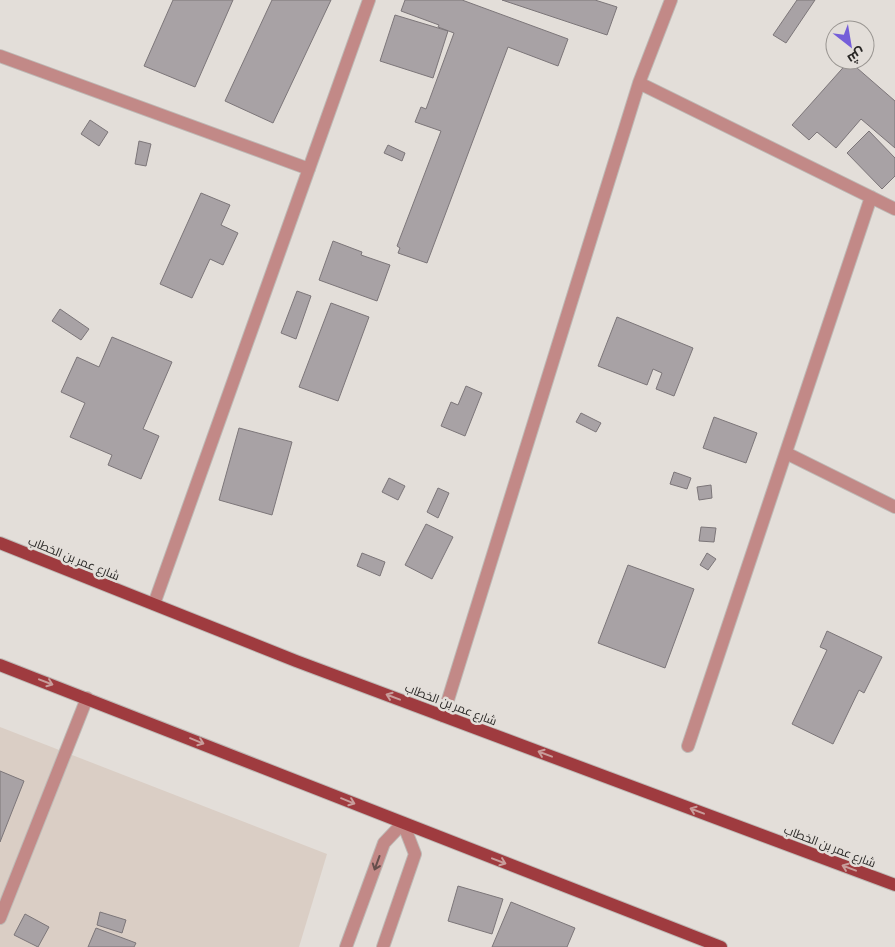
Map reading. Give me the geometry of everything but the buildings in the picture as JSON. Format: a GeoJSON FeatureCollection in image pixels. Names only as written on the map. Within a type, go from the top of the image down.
{"type":"FeatureCollection","features":[{"type":"Feature","properties":{"kind":"main road","name":"شارع عمر بن الخطاب"},"geometry":{"type":"LineString","coordinates":[[0,543],[296,660],[895,885]]}},
{"type":"Feature","properties":{"kind":"main road"},"geometry":{"type":"LineString","coordinates":[[0,665],[720,947]]}},
{"type":"Feature","properties":{"kind":"street"},"geometry":{"type":"LineString","coordinates":[[154,604],[368,0]]}},
{"type":"Feature","properties":{"kind":"street"},"geometry":{"type":"LineString","coordinates":[[443,716],[639,83],[671,0]]}},
{"type":"Feature","properties":{"kind":"street"},"geometry":{"type":"LineString","coordinates":[[0,56],[309,169]]}},
{"type":"Feature","properties":{"kind":"street"},"geometry":{"type":"LineString","coordinates":[[639,83],[895,209]]}},
{"type":"Feature","properties":{"kind":"street"},"geometry":{"type":"LineString","coordinates":[[688,746],[871,197]]}},
{"type":"Feature","properties":{"kind":"street"},"geometry":{"type":"LineString","coordinates":[[786,453],[895,507]]}},
{"type":"Feature","properties":{"kind":"street"},"geometry":{"type":"LineString","coordinates":[[0,918],[87,698]]}},
{"type":"Feature","properties":{"kind":"street"},"geometry":{"type":"LineString","coordinates":[[346,947],[384,844],[403,823],[415,854],[383,947]]}},
{"type":"Feature","properties":{"kind":"shaded area"},"geometry":{"type":"Polygon","coordinates":[[[0,727],[327,854],[299,947],[0,947],[0,727]]]}}]}
